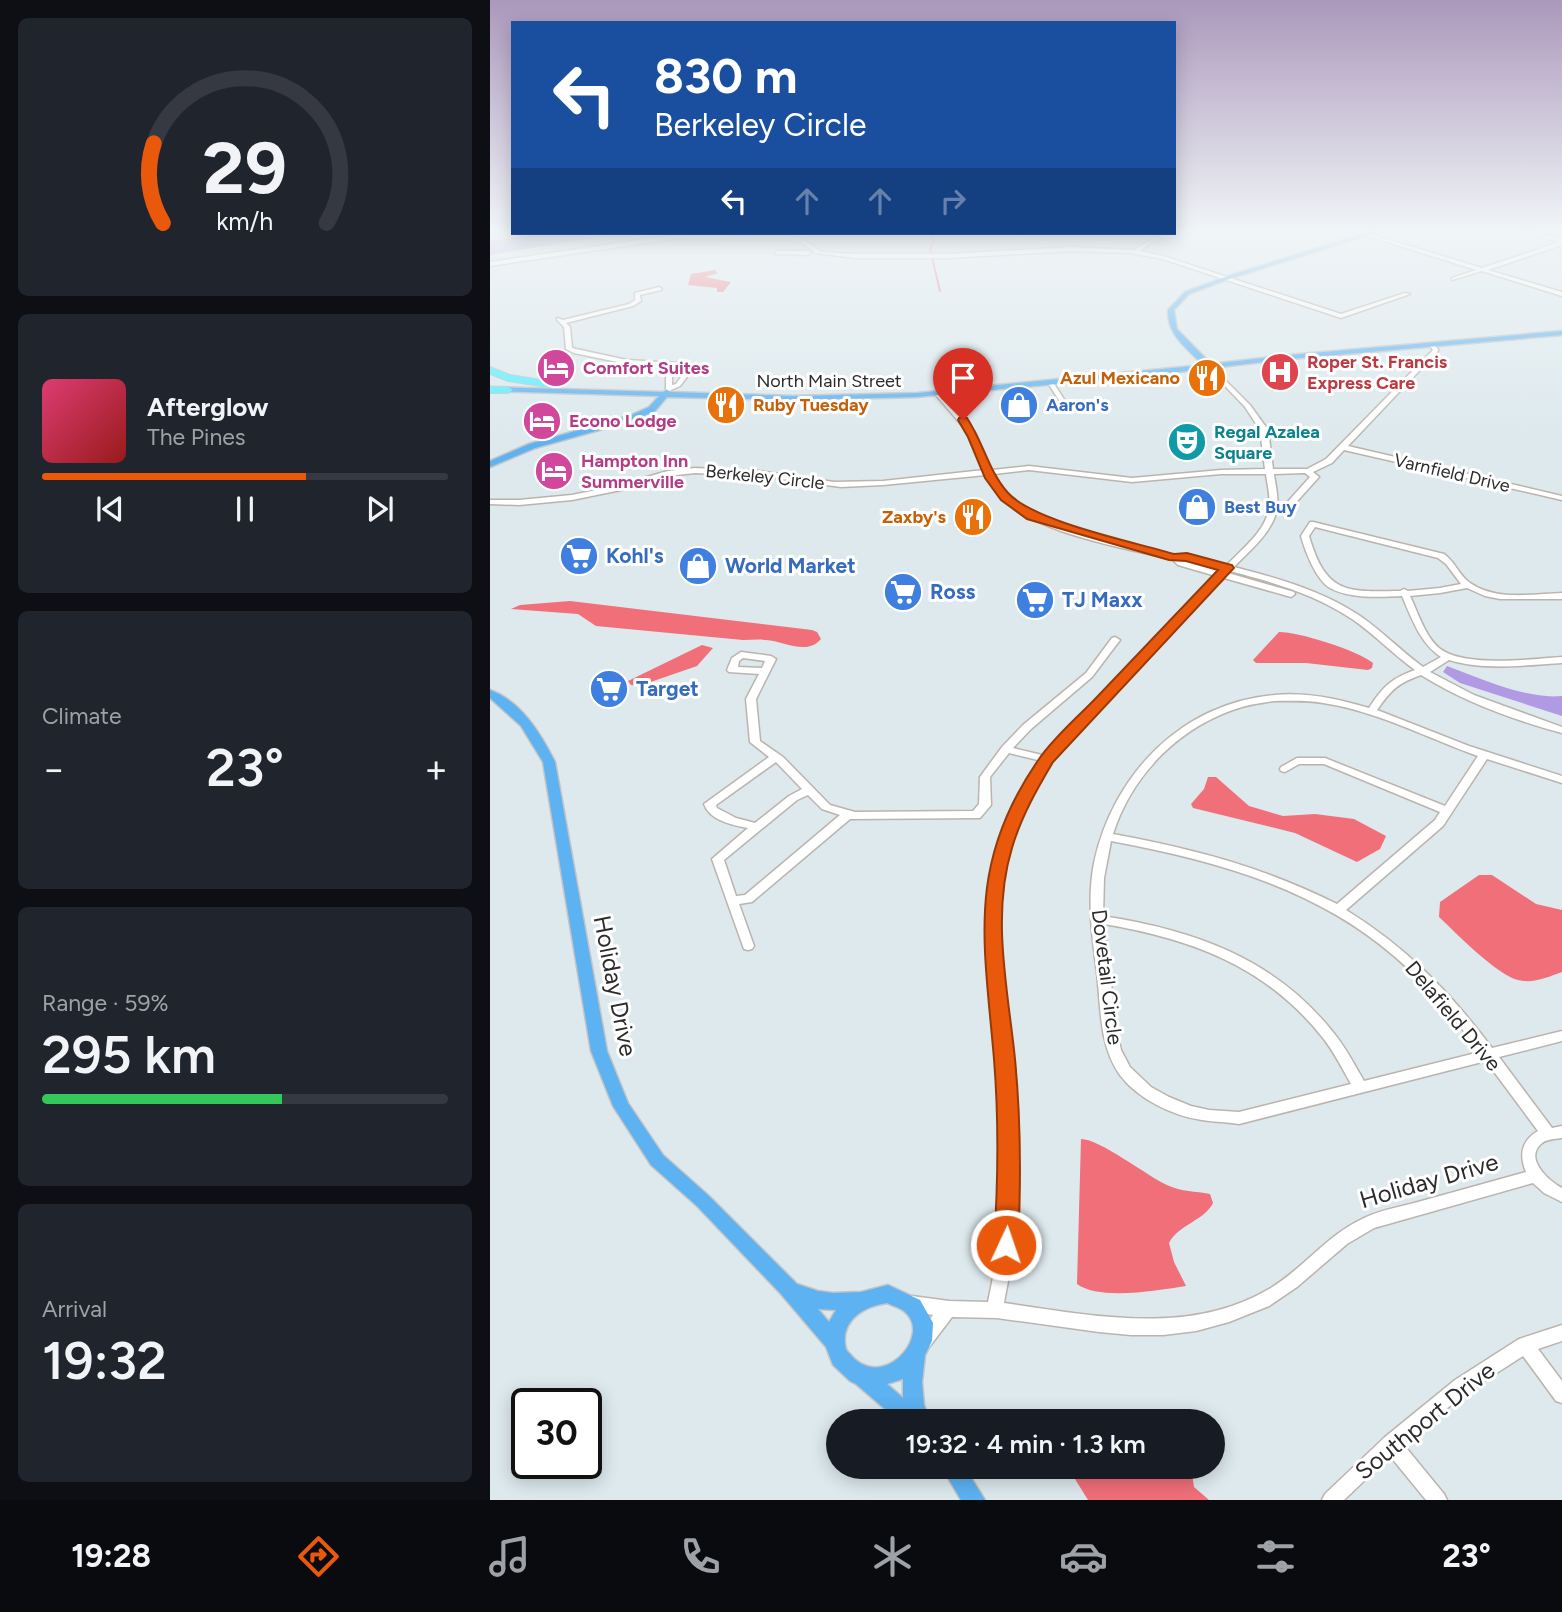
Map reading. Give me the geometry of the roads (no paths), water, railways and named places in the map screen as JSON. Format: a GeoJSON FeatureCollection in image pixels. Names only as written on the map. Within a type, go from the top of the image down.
{"type":"FeatureCollection","features":[{"type":"Feature","properties":{"kind":"highway"},"geometry":{"type":"LineString","coordinates":[[490,370],[508,378],[554,385]]}},
{"type":"Feature","properties":{"kind":"highway"},"geometry":{"type":"LineString","coordinates":[[490,390],[508,390]]}},
{"type":"Feature","properties":{"kind":"main road"},"geometry":{"type":"LineString","coordinates":[[1179,302],[1171,310],[1174,330],[1209,366]]}},
{"type":"Feature","properties":{"kind":"main road","name":"North Main Street"},"geometry":{"type":"LineString","coordinates":[[940,391],[950,393],[1258,360],[1562,333]]}},
{"type":"Feature","properties":{"kind":"main road"},"geometry":{"type":"LineString","coordinates":[[1191,347],[1222,358],[1258,360]]}},
{"type":"Feature","properties":{"kind":"main road"},"geometry":{"type":"LineString","coordinates":[[1149,370],[1190,359],[1191,347]]}},
{"type":"Feature","properties":{"kind":"main road","name":"North Main Street"},"geometry":{"type":"LineString","coordinates":[[508,390],[844,398],[1209,366]]}},
{"type":"Feature","properties":{"kind":"main road","name":"North Main Street"},"geometry":{"type":"LineString","coordinates":[[490,383],[666,392]]}},
{"type":"Feature","properties":{"kind":"main road"},"geometry":{"type":"LineString","coordinates":[[490,464],[533,446],[632,418],[652,409],[666,392]]}},
{"type":"Feature","properties":{"kind":"main road","name":"Holiday Drive"},"geometry":{"type":"LineString","coordinates":[[490,693],[515,709],[538,738],[549,762],[599,1051],[621,1106],[657,1160],[703,1201],[788,1288],[836,1344]]}},
{"type":"Feature","properties":{"kind":"main road","name":"Holiday Drive"},"geometry":{"type":"LineString","coordinates":[[788,1288],[807,1299],[832,1304],[861,1299]]}},
{"type":"Feature","properties":{"kind":"main road"},"geometry":{"type":"LineString","coordinates":[[900,1409],[848,1367],[839,1356],[836,1331],[841,1318],[861,1299],[888,1294],[901,1297],[912,1304],[920,1315],[924,1328],[910,1384],[914,1409]]}},
{"type":"Feature","properties":{"kind":"main road"},"geometry":{"type":"LineString","coordinates":[[861,1375],[892,1375],[906,1367],[920,1349]]}},
{"type":"Feature","properties":{"kind":"main road"},"geometry":{"type":"LineString","coordinates":[[960,1479],[974,1500]]}},
{"type":"Feature","properties":{"kind":"street"},"geometry":{"type":"LineString","coordinates":[[636,302],[562,320],[569,349],[627,362],[693,365],[678,385],[666,392]]}},
{"type":"Feature","properties":{"kind":"street"},"geometry":{"type":"LineString","coordinates":[[1299,302],[1341,316],[1382,302]]}},
{"type":"Feature","properties":{"kind":"street","name":"Berkeley Circle"},"geometry":{"type":"LineString","coordinates":[[490,502],[517,502],[602,492],[654,476],[693,470],[868,487],[988,474],[1057,472],[1132,480],[1221,472],[1307,471],[1324,465],[1343,447],[1436,350],[1433,346]]}},
{"type":"Feature","properties":{"kind":"street"},"geometry":{"type":"LineString","coordinates":[[666,392],[668,377],[680,365]]}},
{"type":"Feature","properties":{"kind":"street"},"geometry":{"type":"LineString","coordinates":[[995,1309],[1006,1245],[1009,1188],[1004,1062],[992,915],[997,872],[1003,846],[1019,806],[1047,759],[1259,536],[1271,519],[1274,505],[1263,425],[1209,366]]}},
{"type":"Feature","properties":{"kind":"street"},"geometry":{"type":"LineString","coordinates":[[1051,383],[1064,404]]}},
{"type":"Feature","properties":{"kind":"street"},"geometry":{"type":"LineString","coordinates":[[940,391],[951,410],[959,414],[974,437],[988,474],[1005,497],[1031,516],[1174,558],[1181,563],[1281,583],[1339,615],[1375,639],[1384,641],[1422,671],[1494,706],[1562,730]]}},
{"type":"Feature","properties":{"kind":"street"},"geometry":{"type":"LineString","coordinates":[[950,393],[962,409],[959,414]]}},
{"type":"Feature","properties":{"kind":"street","name":"Varnfield Drive"},"geometry":{"type":"LineString","coordinates":[[1343,447],[1562,498]]}},
{"type":"Feature","properties":{"kind":"street"},"geometry":{"type":"LineString","coordinates":[[1288,506],[1315,477],[1307,471]]}},
{"type":"Feature","properties":{"kind":"street"},"geometry":{"type":"LineString","coordinates":[[1468,585],[1450,562],[1441,556],[1313,524],[1306,532],[1305,539],[1331,585],[1358,592],[1443,591],[1468,585],[1505,597],[1562,596]]}},
{"type":"Feature","properties":{"kind":"street"},"geometry":{"type":"LineString","coordinates":[[1310,598],[1331,585]]}},
{"type":"Feature","properties":{"kind":"street"},"geometry":{"type":"LineString","coordinates":[[1404,592],[1426,637],[1447,657],[1482,662],[1562,660]]}},
{"type":"Feature","properties":{"kind":"street"},"geometry":{"type":"LineString","coordinates":[[765,671],[751,699],[755,742],[776,757],[827,807],[849,814],[884,818],[975,815],[985,805],[985,778],[1006,749],[1027,727],[1089,675],[1115,640]]}},
{"type":"Feature","properties":{"kind":"street"},"geometry":{"type":"LineString","coordinates":[[1372,710],[1388,688],[1447,657]]}},
{"type":"Feature","properties":{"kind":"street","name":"Dovetail Circle"},"geometry":{"type":"LineString","coordinates":[[1562,780],[1484,755],[1372,710],[1341,703],[1275,698],[1221,708],[1194,721],[1163,746],[1138,775],[1124,797],[1100,861],[1097,919],[1112,1047],[1125,1070],[1149,1092],[1192,1113],[1239,1118],[1562,1036]]}},
{"type":"Feature","properties":{"kind":"street"},"geometry":{"type":"LineString","coordinates":[[1494,706],[1505,706],[1562,723]]}},
{"type":"Feature","properties":{"kind":"street"},"geometry":{"type":"LineString","coordinates":[[1006,749],[1047,759]]}},
{"type":"Feature","properties":{"kind":"street"},"geometry":{"type":"LineString","coordinates":[[1338,910],[1427,835],[1447,811],[1484,755]]}},
{"type":"Feature","properties":{"kind":"street"},"geometry":{"type":"LineString","coordinates":[[757,827],[732,821],[712,810],[710,804],[776,757]]}},
{"type":"Feature","properties":{"kind":"street"},"geometry":{"type":"LineString","coordinates":[[1284,769],[1297,761],[1325,761],[1447,811]]}},
{"type":"Feature","properties":{"kind":"street"},"geometry":{"type":"LineString","coordinates":[[748,946],[718,859],[793,798],[810,790]]}},
{"type":"Feature","properties":{"kind":"street"},"geometry":{"type":"LineString","coordinates":[[732,900],[748,899],[849,814]]}},
{"type":"Feature","properties":{"kind":"street","name":"Delafield Drive"},"geometry":{"type":"LineString","coordinates":[[1107,837],[1184,850],[1226,861],[1290,885],[1338,910],[1399,952],[1427,980],[1555,1133]]}},
{"type":"Feature","properties":{"kind":"street"},"geometry":{"type":"LineString","coordinates":[[1097,919],[1149,926],[1191,938],[1229,953],[1256,969],[1290,993],[1325,1031],[1362,1088]]}},
{"type":"Feature","properties":{"kind":"street"},"geometry":{"type":"LineString","coordinates":[[1555,1133],[1536,1138],[1529,1146],[1528,1161],[1535,1176],[1562,1195]]}},
{"type":"Feature","properties":{"kind":"street","name":"Holiday Drive"},"geometry":{"type":"LineString","coordinates":[[912,1304],[948,1309],[995,1309],[1087,1325],[1126,1328],[1173,1327],[1207,1321],[1237,1312],[1290,1285],[1348,1232],[1370,1222],[1535,1176]]}},
{"type":"Feature","properties":{"kind":"street"},"geometry":{"type":"LineString","coordinates":[[920,1349],[948,1309]]}},
{"type":"Feature","properties":{"kind":"street","name":"Southport Drive"},"geometry":{"type":"LineString","coordinates":[[1331,1500],[1391,1443],[1461,1386],[1525,1345],[1562,1333]]}},
{"type":"Feature","properties":{"kind":"street"},"geometry":{"type":"LineString","coordinates":[[1525,1345],[1562,1395]]}},
{"type":"Feature","properties":{"kind":"street"},"geometry":{"type":"LineString","coordinates":[[1391,1443],[1438,1500]]}},
{"type":"Feature","properties":{"kind":"place","name":"Comfort Suites"},"geometry":{"type":"Point","coordinates":[556,368]}},
{"type":"Feature","properties":{"kind":"place","name":"Roper St. Francis Express Care"},"geometry":{"type":"Point","coordinates":[1280,372]}},
{"type":"Feature","properties":{"kind":"place","name":"Azul Mexicano"},"geometry":{"type":"Point","coordinates":[1207,378]}},
{"type":"Feature","properties":{"kind":"place","name":"Ruby Tuesday"},"geometry":{"type":"Point","coordinates":[726,405]}},
{"type":"Feature","properties":{"kind":"place","name":"Aaron's"},"geometry":{"type":"Point","coordinates":[1019,405]}},
{"type":"Feature","properties":{"kind":"place","name":"Econo Lodge"},"geometry":{"type":"Point","coordinates":[542,421]}},
{"type":"Feature","properties":{"kind":"place","name":"Regal Azalea Square"},"geometry":{"type":"Point","coordinates":[1187,442]}},
{"type":"Feature","properties":{"kind":"place","name":"Hampton Inn Summerville"},"geometry":{"type":"Point","coordinates":[554,471]}},
{"type":"Feature","properties":{"kind":"place","name":"Best Buy"},"geometry":{"type":"Point","coordinates":[1197,507]}},
{"type":"Feature","properties":{"kind":"place","name":"Zaxby's"},"geometry":{"type":"Point","coordinates":[973,517]}},
{"type":"Feature","properties":{"kind":"place","name":"Kohl's"},"geometry":{"type":"Point","coordinates":[579,556]}},
{"type":"Feature","properties":{"kind":"place","name":"World Market"},"geometry":{"type":"Point","coordinates":[698,566]}},
{"type":"Feature","properties":{"kind":"place","name":"Ross"},"geometry":{"type":"Point","coordinates":[903,592]}},
{"type":"Feature","properties":{"kind":"place","name":"TJ Maxx"},"geometry":{"type":"Point","coordinates":[1035,600]}},
{"type":"Feature","properties":{"kind":"place","name":"Target"},"geometry":{"type":"Point","coordinates":[609,689]}}]}
